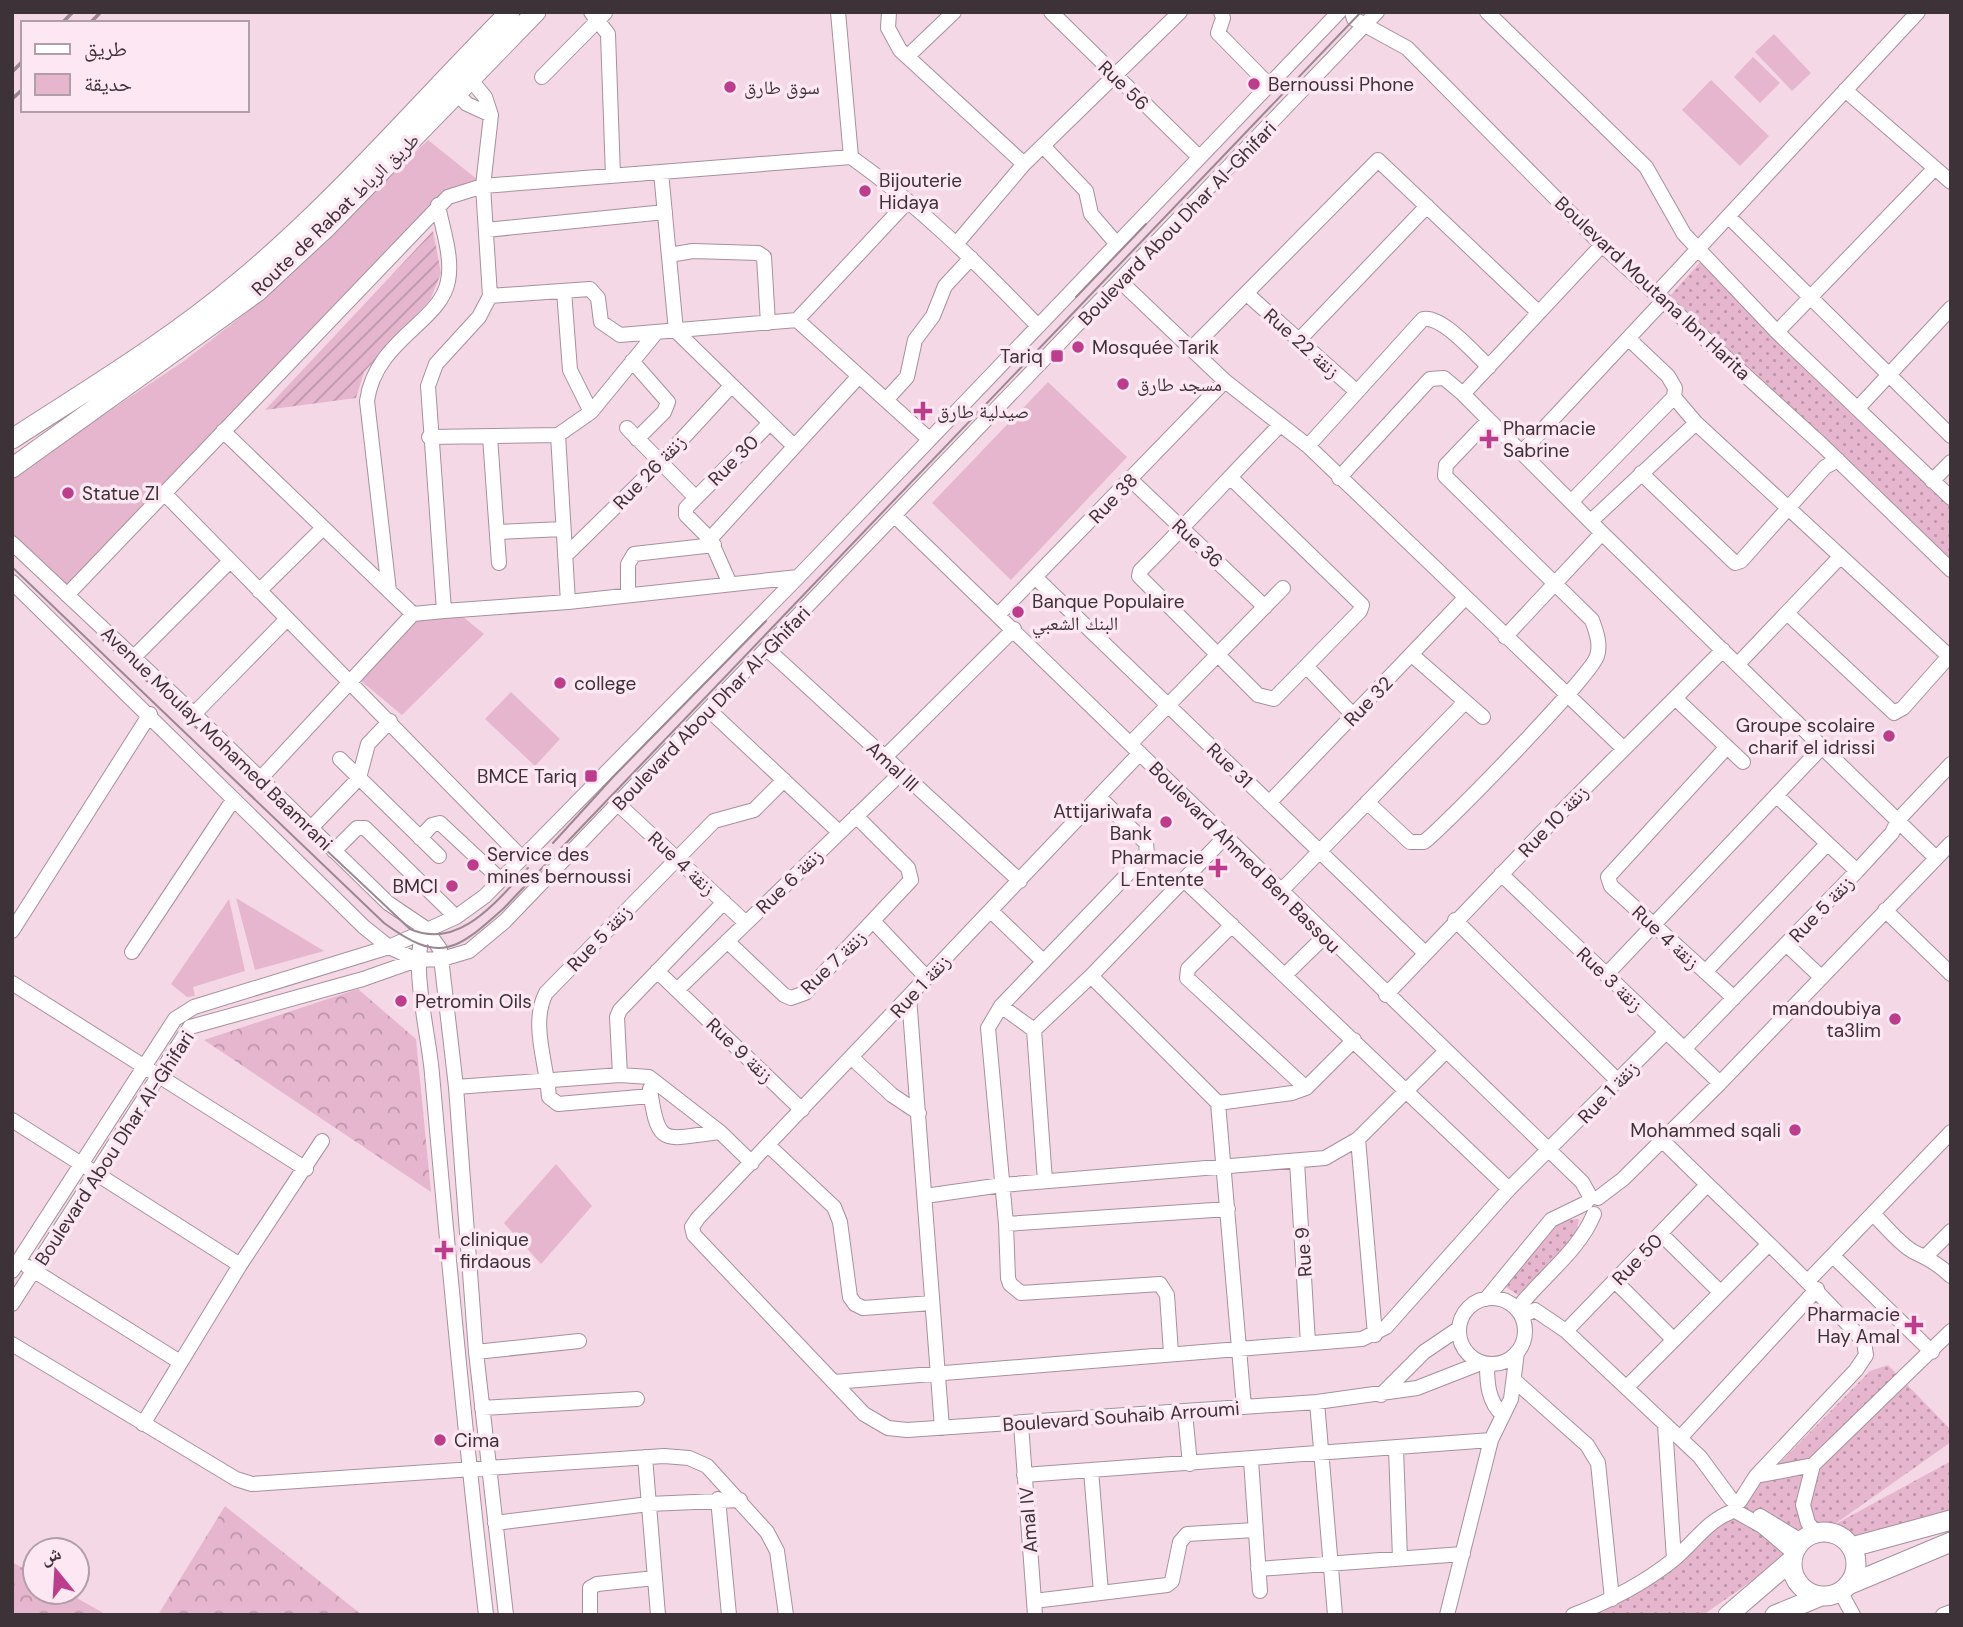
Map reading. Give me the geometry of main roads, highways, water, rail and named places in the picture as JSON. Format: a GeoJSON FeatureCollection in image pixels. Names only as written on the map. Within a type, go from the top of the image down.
{"type":"FeatureCollection","features":[{"type":"Feature","properties":{"kind":"main road","name":"Route de Rabat طريق الرباط"},"geometry":{"type":"LineString","coordinates":[[12,468],[257,292],[327,227],[463,72],[510,12]]}},
{"type":"Feature","properties":{"kind":"main road","name":"Route de Rabat طريق الرباط"},"geometry":{"type":"LineString","coordinates":[[463,72],[536,12]]}},
{"type":"Feature","properties":{"kind":"main road","name":"Route de Rabat طريق الرباط"},"geometry":{"type":"LineString","coordinates":[[12,439],[139,355],[239,282],[449,87]]}},
{"type":"Feature","properties":{"kind":"main road"},"geometry":{"type":"LineString","coordinates":[[1852,1547],[1951,1520]]}},
{"type":"Feature","properties":{"kind":"main road"},"geometry":{"type":"LineString","coordinates":[[1728,1615],[1801,1547],[1839,1535],[1852,1547],[1856,1567],[1836,1591]]}},
{"type":"Feature","properties":{"kind":"main road"},"geometry":{"type":"LineString","coordinates":[[1775,1615],[1951,1542]]}},
{"type":"Feature","properties":{"kind":"main road"},"geometry":{"type":"LineString","coordinates":[[1801,1547],[1796,1580],[1802,1588],[1836,1591]]}},
{"type":"Feature","properties":{"kind":"tram line"},"geometry":{"type":"LineString","coordinates":[[12,567],[384,923],[420,944],[435,948],[448,947],[473,934],[504,908],[1361,12]]}},
{"type":"Feature","properties":{"kind":"tram line"},"geometry":{"type":"LineString","coordinates":[[1076,297],[1146,224]]}},
{"type":"Feature","properties":{"kind":"tram line"},"geometry":{"type":"LineString","coordinates":[[553,843],[614,776],[766,621]]}},
{"type":"Feature","properties":{"kind":"tram line"},"geometry":{"type":"LineString","coordinates":[[100,637],[410,929],[428,934],[461,928],[490,907],[528,868]]}},
{"type":"Feature","properties":{"kind":"railway"},"geometry":{"type":"LineString","coordinates":[[64,21],[73,12]]}},
{"type":"Feature","properties":{"kind":"railway"},"geometry":{"type":"LineString","coordinates":[[92,21],[101,12]]}},
{"type":"Feature","properties":{"kind":"railway"},"geometry":{"type":"LineString","coordinates":[[12,72],[21,63]]}},
{"type":"Feature","properties":{"kind":"railway"},"geometry":{"type":"LineString","coordinates":[[12,99],[21,91]]}},
{"type":"Feature","properties":{"kind":"place","name":"Bernoussi Phone"},"geometry":{"type":"Point","coordinates":[1254,84]}},
{"type":"Feature","properties":{"kind":"place","name":"سوق طارق"},"geometry":{"type":"Point","coordinates":[730,87]}},
{"type":"Feature","properties":{"kind":"place","name":"Bijouterie Hidaya"},"geometry":{"type":"Point","coordinates":[865,191]}},
{"type":"Feature","properties":{"kind":"place","name":"Mosquée Tarik"},"geometry":{"type":"Point","coordinates":[1078,347]}},
{"type":"Feature","properties":{"kind":"place","name":"Tariq"},"geometry":{"type":"Point","coordinates":[1057,356]}},
{"type":"Feature","properties":{"kind":"place","name":"مسجد طارق"},"geometry":{"type":"Point","coordinates":[1123,384]}},
{"type":"Feature","properties":{"kind":"place","name":"صيدلية طارق"},"geometry":{"type":"Point","coordinates":[923,411]}},
{"type":"Feature","properties":{"kind":"place","name":"Pharmacie Sabrine"},"geometry":{"type":"Point","coordinates":[1489,439]}},
{"type":"Feature","properties":{"kind":"place","name":"Statue ZI"},"geometry":{"type":"Point","coordinates":[68,493]}},
{"type":"Feature","properties":{"kind":"place","name":"Banque Populaire البنك الشعبي"},"geometry":{"type":"Point","coordinates":[1018,612]}},
{"type":"Feature","properties":{"kind":"place","name":"college"},"geometry":{"type":"Point","coordinates":[560,683]}},
{"type":"Feature","properties":{"kind":"place","name":"Groupe scolaire charif el idrissi"},"geometry":{"type":"Point","coordinates":[1889,736]}},
{"type":"Feature","properties":{"kind":"place","name":"BMCE Tariq"},"geometry":{"type":"Point","coordinates":[591,776]}},
{"type":"Feature","properties":{"kind":"place","name":"Attijariwafa Bank"},"geometry":{"type":"Point","coordinates":[1166,822]}},
{"type":"Feature","properties":{"kind":"place","name":"Service des mines bernoussi"},"geometry":{"type":"Point","coordinates":[473,865]}},
{"type":"Feature","properties":{"kind":"place","name":"Pharmacie L Entente"},"geometry":{"type":"Point","coordinates":[1218,868]}},
{"type":"Feature","properties":{"kind":"place","name":"BMCI"},"geometry":{"type":"Point","coordinates":[452,886]}},
{"type":"Feature","properties":{"kind":"place","name":"Petromin Oils"},"geometry":{"type":"Point","coordinates":[401,1001]}},
{"type":"Feature","properties":{"kind":"place","name":"mandoubiya ta3lim"},"geometry":{"type":"Point","coordinates":[1895,1019]}},
{"type":"Feature","properties":{"kind":"place","name":"Mohammed sqali"},"geometry":{"type":"Point","coordinates":[1795,1130]}},
{"type":"Feature","properties":{"kind":"place","name":"clinique firdaous"},"geometry":{"type":"Point","coordinates":[444,1250]}},
{"type":"Feature","properties":{"kind":"place","name":"Pharmacie Hay Amal"},"geometry":{"type":"Point","coordinates":[1914,1325]}},
{"type":"Feature","properties":{"kind":"place","name":"Cima"},"geometry":{"type":"Point","coordinates":[440,1440]}}]}
